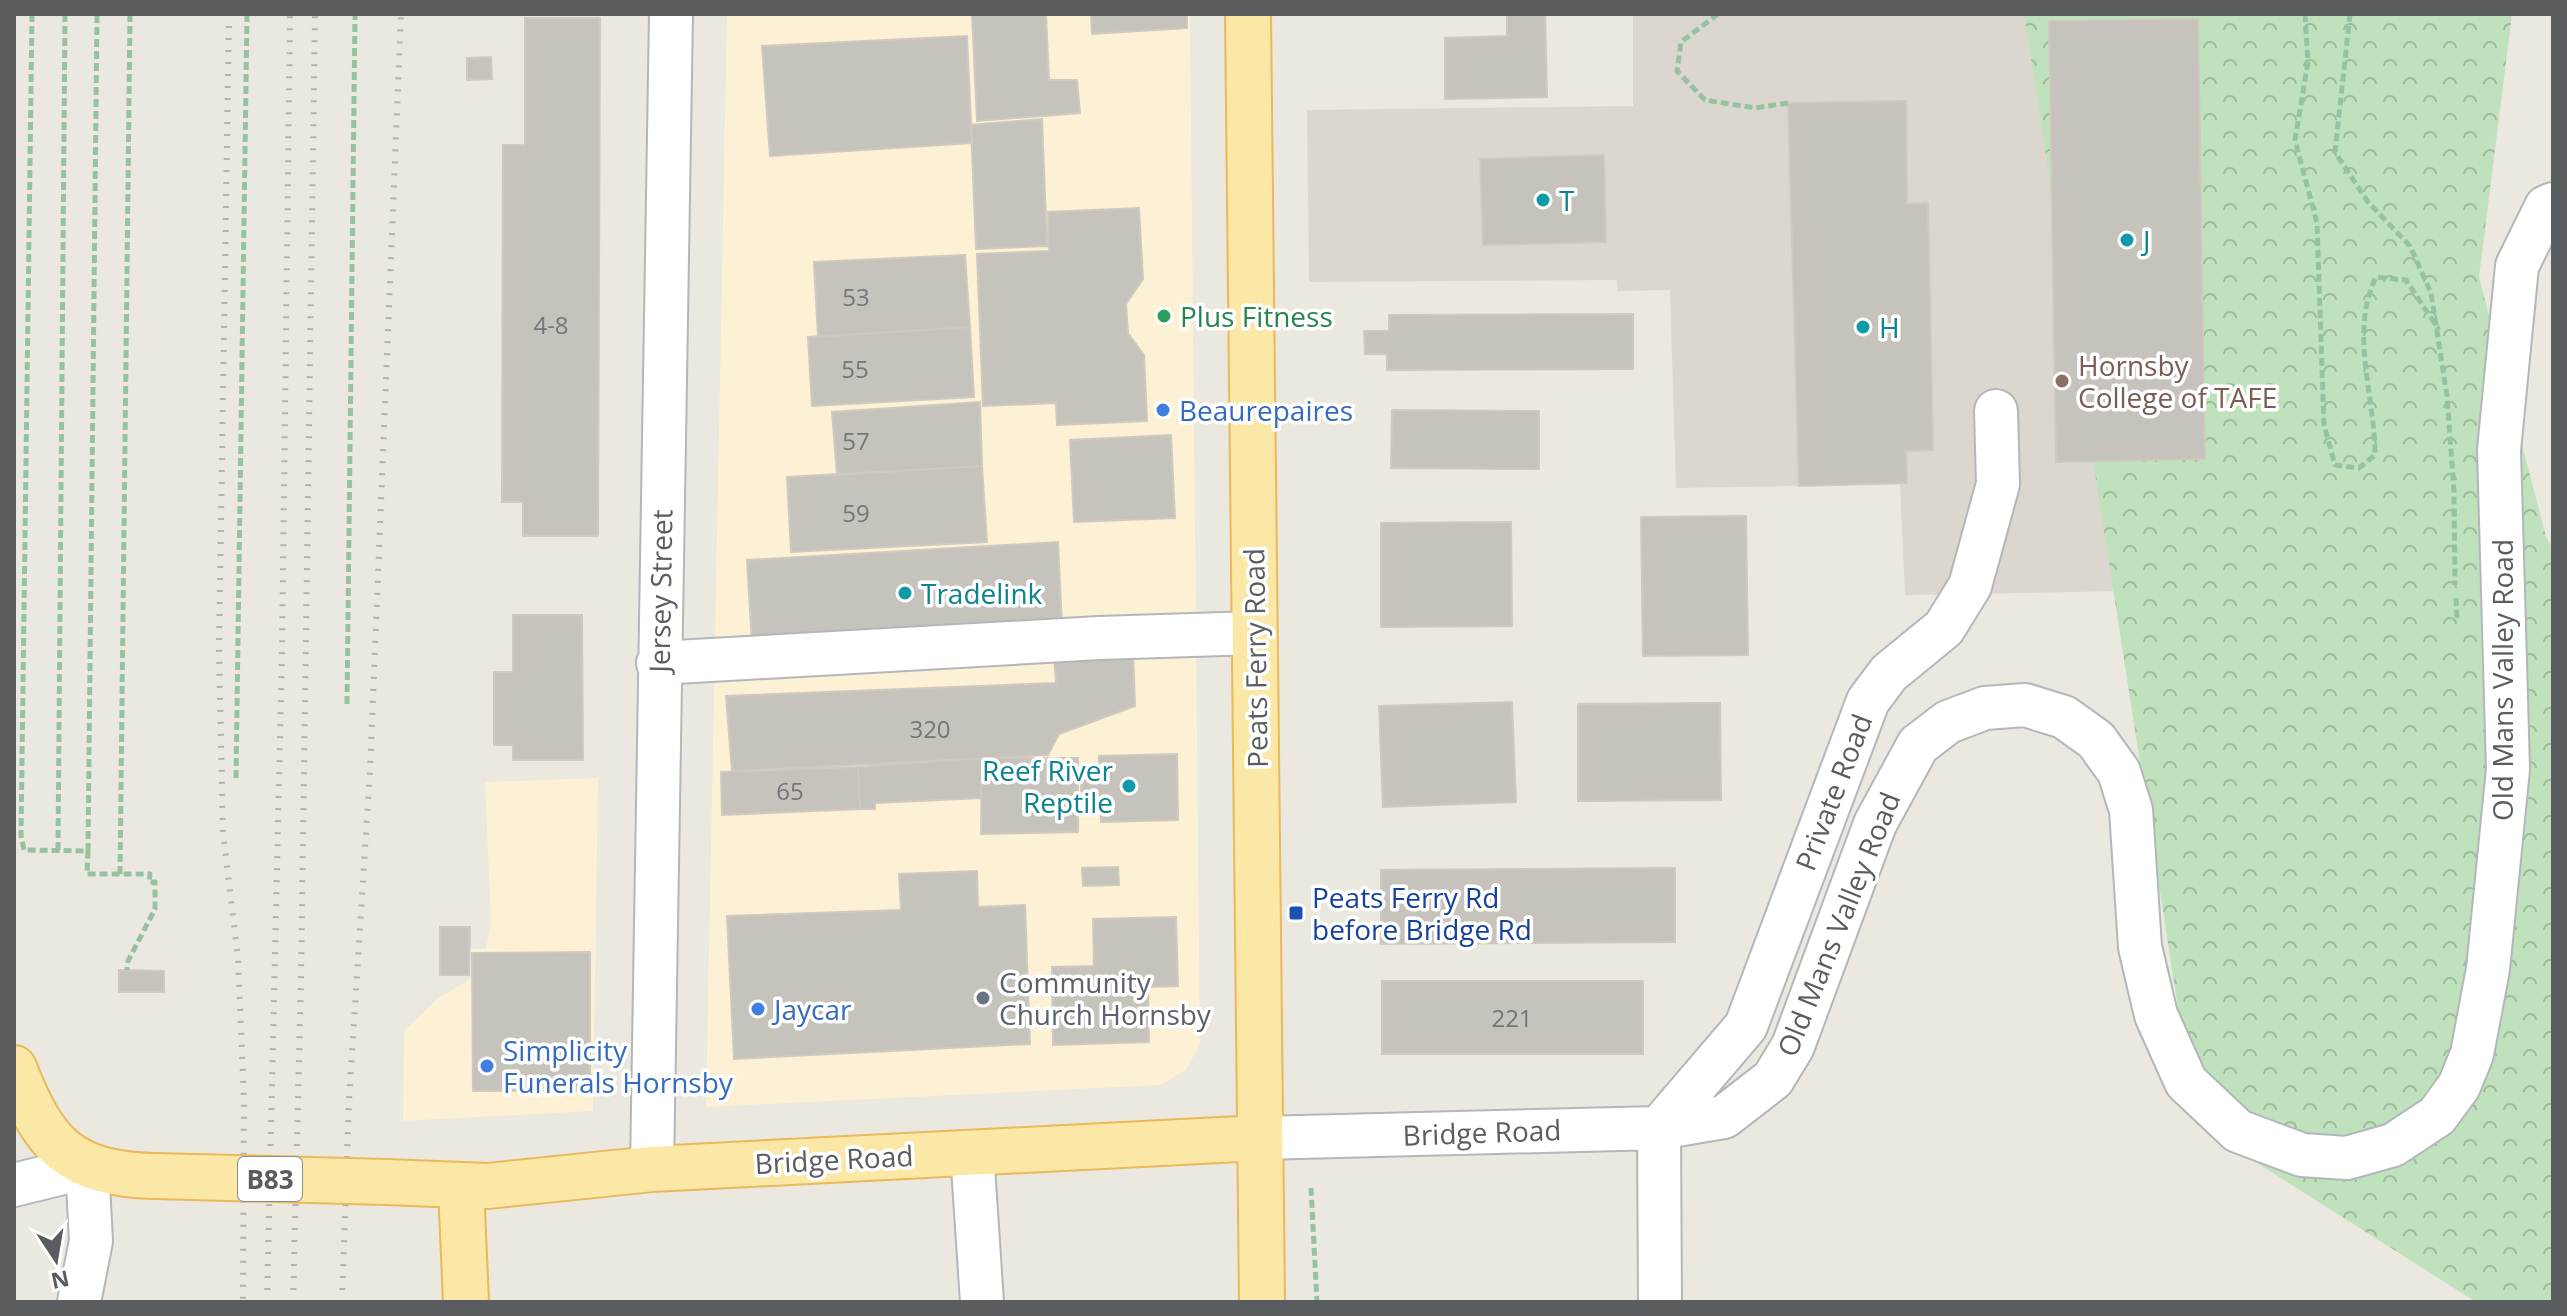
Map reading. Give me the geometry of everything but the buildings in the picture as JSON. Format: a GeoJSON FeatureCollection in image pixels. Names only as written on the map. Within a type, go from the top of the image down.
{"type":"FeatureCollection","features":[{"type":"Feature","properties":{"kind":"main road","name":"Peats Ferry Road"},"geometry":{"type":"LineString","coordinates":[[1248,14],[1262,1302]]}},
{"type":"Feature","properties":{"kind":"main road","name":"B83"},"geometry":{"type":"LineString","coordinates":[[14,1068],[36,1120],[54,1142],[87,1167]]}},
{"type":"Feature","properties":{"kind":"main road","name":"Bridge Road"},"geometry":{"type":"LineString","coordinates":[[87,1167],[155,1176],[461,1187],[652,1169],[1259,1138]]}},
{"type":"Feature","properties":{"kind":"main road"},"geometry":{"type":"LineString","coordinates":[[461,1187],[466,1302]]}},
{"type":"Feature","properties":{"kind":"street","name":"Jersey Street"},"geometry":{"type":"LineString","coordinates":[[652,1169],[671,14]]}},
{"type":"Feature","properties":{"kind":"street","name":"Old Mans Valley Road"},"geometry":{"type":"LineString","coordinates":[[1659,1128],[1724,1117],[1773,1079],[1793,1046],[1875,824],[1918,745],[1948,722],[1960,717],[1985,708],[2025,705],[2064,717],[2096,740],[2119,772],[2131,810],[2140,947],[2156,1015],[2186,1082],[2238,1131],[2302,1155],[2347,1158],[2393,1145],[2437,1116],[2459,1086],[2472,1054],[2488,969],[2508,769],[2499,450],[2517,266],[2546,207],[2553,204]]}},
{"type":"Feature","properties":{"kind":"street","name":"Private Road"},"geometry":{"type":"LineString","coordinates":[[1659,1128],[1746,1026],[1868,701],[1889,673],[1944,628],[1963,602],[1998,484],[1996,411]]}},
{"type":"Feature","properties":{"kind":"street"},"geometry":{"type":"LineString","coordinates":[[658,663],[1099,638],[1255,633]]}},
{"type":"Feature","properties":{"kind":"street"},"geometry":{"type":"LineString","coordinates":[[1659,1128],[1660,1302]]}},
{"type":"Feature","properties":{"kind":"street","name":"Bridge Road"},"geometry":{"type":"LineString","coordinates":[[1259,1138],[1659,1128]]}},
{"type":"Feature","properties":{"kind":"street"},"geometry":{"type":"LineString","coordinates":[[972,1152],[976,1299]]}},
{"type":"Feature","properties":{"kind":"street"},"geometry":{"type":"LineString","coordinates":[[79,1302],[91,1241],[87,1167]]}},
{"type":"Feature","properties":{"kind":"street","name":"Bridge Road"},"geometry":{"type":"LineString","coordinates":[[14,1185],[87,1167]]}},
{"type":"Feature","properties":{"kind":"path"},"geometry":{"type":"LineString","coordinates":[[32,14],[21,835],[24,850],[88,851]]}},
{"type":"Feature","properties":{"kind":"path"},"geometry":{"type":"LineString","coordinates":[[58,850],[65,14]]}},
{"type":"Feature","properties":{"kind":"path"},"geometry":{"type":"LineString","coordinates":[[97,14],[87,874],[150,874],[149,882],[155,882],[155,909],[128,961],[127,970]]}},
{"type":"Feature","properties":{"kind":"path"},"geometry":{"type":"LineString","coordinates":[[120,874],[130,14]]}},
{"type":"Feature","properties":{"kind":"path"},"geometry":{"type":"LineString","coordinates":[[236,778],[247,14]]}},
{"type":"Feature","properties":{"kind":"path"},"geometry":{"type":"LineString","coordinates":[[347,704],[355,14]]}},
{"type":"Feature","properties":{"kind":"path"},"geometry":{"type":"LineString","coordinates":[[1718,14],[1681,42],[1677,71],[1705,100],[1755,108],[1788,103]]}},
{"type":"Feature","properties":{"kind":"path"},"geometry":{"type":"LineString","coordinates":[[2305,14],[2308,62],[2295,140],[2317,223],[2324,425],[2335,465],[2359,468],[2375,455],[2375,419],[2364,372],[2364,301],[2376,277],[2406,280],[2439,330]]}},
{"type":"Feature","properties":{"kind":"path"},"geometry":{"type":"LineString","coordinates":[[2350,14],[2335,152],[2368,202],[2410,246],[2431,293],[2439,330],[2454,491],[2455,585]]}},
{"type":"Feature","properties":{"kind":"path"},"geometry":{"type":"LineString","coordinates":[[2456,598],[2457,620]]}},
{"type":"Feature","properties":{"kind":"path"},"geometry":{"type":"LineString","coordinates":[[14,617],[25,617]]}},
{"type":"Feature","properties":{"kind":"path"},"geometry":{"type":"LineString","coordinates":[[1311,1188],[1317,1302]]}},
{"type":"Feature","properties":{"kind":"shaded area"},"geometry":{"type":"Polygon","coordinates":[[[727,14],[1190,14],[1200,1044],[1186,1070],[1160,1085],[706,1107],[727,14]]]}},
{"type":"Feature","properties":{"kind":"shaded area","name":"Hornsby College of TAFE"},"geometry":{"type":"Polygon","coordinates":[[[1633,14],[2438,14],[2235,589],[1905,595],[1900,484],[1676,488],[1670,290],[1618,291],[1617,280],[1309,282],[1307,110],[1633,106],[1633,14]]]}},
{"type":"Feature","properties":{"kind":"shaded area"},"geometry":{"type":"Polygon","coordinates":[[[598,778],[593,1111],[403,1121],[404,1031],[436,1000],[471,978],[471,949],[486,949],[491,922],[485,782],[598,778]]]}},
{"type":"Feature","properties":{"kind":"green space"},"geometry":{"type":"Polygon","coordinates":[[[2024,14],[2512,14],[2479,277],[2546,537],[2553,549],[2553,1302],[2476,1302],[2196,1124],[2024,14]]]}},
{"type":"Feature","properties":{"kind":"railway"},"geometry":{"type":"LineString","coordinates":[[229,14],[219,649],[223,833],[238,958],[244,1100],[243,1302]]}},
{"type":"Feature","properties":{"kind":"railway"},"geometry":{"type":"LineString","coordinates":[[267,1302],[282,652],[290,14]]}},
{"type":"Feature","properties":{"kind":"railway"},"geometry":{"type":"LineString","coordinates":[[293,1302],[301,980],[315,14]]}},
{"type":"Feature","properties":{"kind":"railway"},"geometry":{"type":"LineString","coordinates":[[342,1302],[349,1100],[370,771],[401,14]]}},
{"type":"Feature","properties":{"kind":"place","name":"T"},"geometry":{"type":"Point","coordinates":[1543,200]}},
{"type":"Feature","properties":{"kind":"place","name":"J"},"geometry":{"type":"Point","coordinates":[2127,240]}},
{"type":"Feature","properties":{"kind":"place","name":"Plus Fitness"},"geometry":{"type":"Point","coordinates":[1164,316]}},
{"type":"Feature","properties":{"kind":"place","name":"H"},"geometry":{"type":"Point","coordinates":[1863,327]}},
{"type":"Feature","properties":{"kind":"place","name":"Hornsby College of TAFE"},"geometry":{"type":"Point","coordinates":[2062,381]}},
{"type":"Feature","properties":{"kind":"place","name":"Beaurepaires"},"geometry":{"type":"Point","coordinates":[1163,410]}},
{"type":"Feature","properties":{"kind":"place","name":"Tradelink"},"geometry":{"type":"Point","coordinates":[905,593]}},
{"type":"Feature","properties":{"kind":"place","name":"Reef River Reptile"},"geometry":{"type":"Point","coordinates":[1129,786]}},
{"type":"Feature","properties":{"kind":"place","name":"Peats Ferry Rd before Bridge Rd"},"geometry":{"type":"Point","coordinates":[1296,913]}},
{"type":"Feature","properties":{"kind":"place","name":"Community Church Hornsby"},"geometry":{"type":"Point","coordinates":[983,998]}},
{"type":"Feature","properties":{"kind":"place","name":"Jaycar"},"geometry":{"type":"Point","coordinates":[758,1009]}},
{"type":"Feature","properties":{"kind":"place","name":"Simplicity Funerals Hornsby"},"geometry":{"type":"Point","coordinates":[487,1066]}}]}
